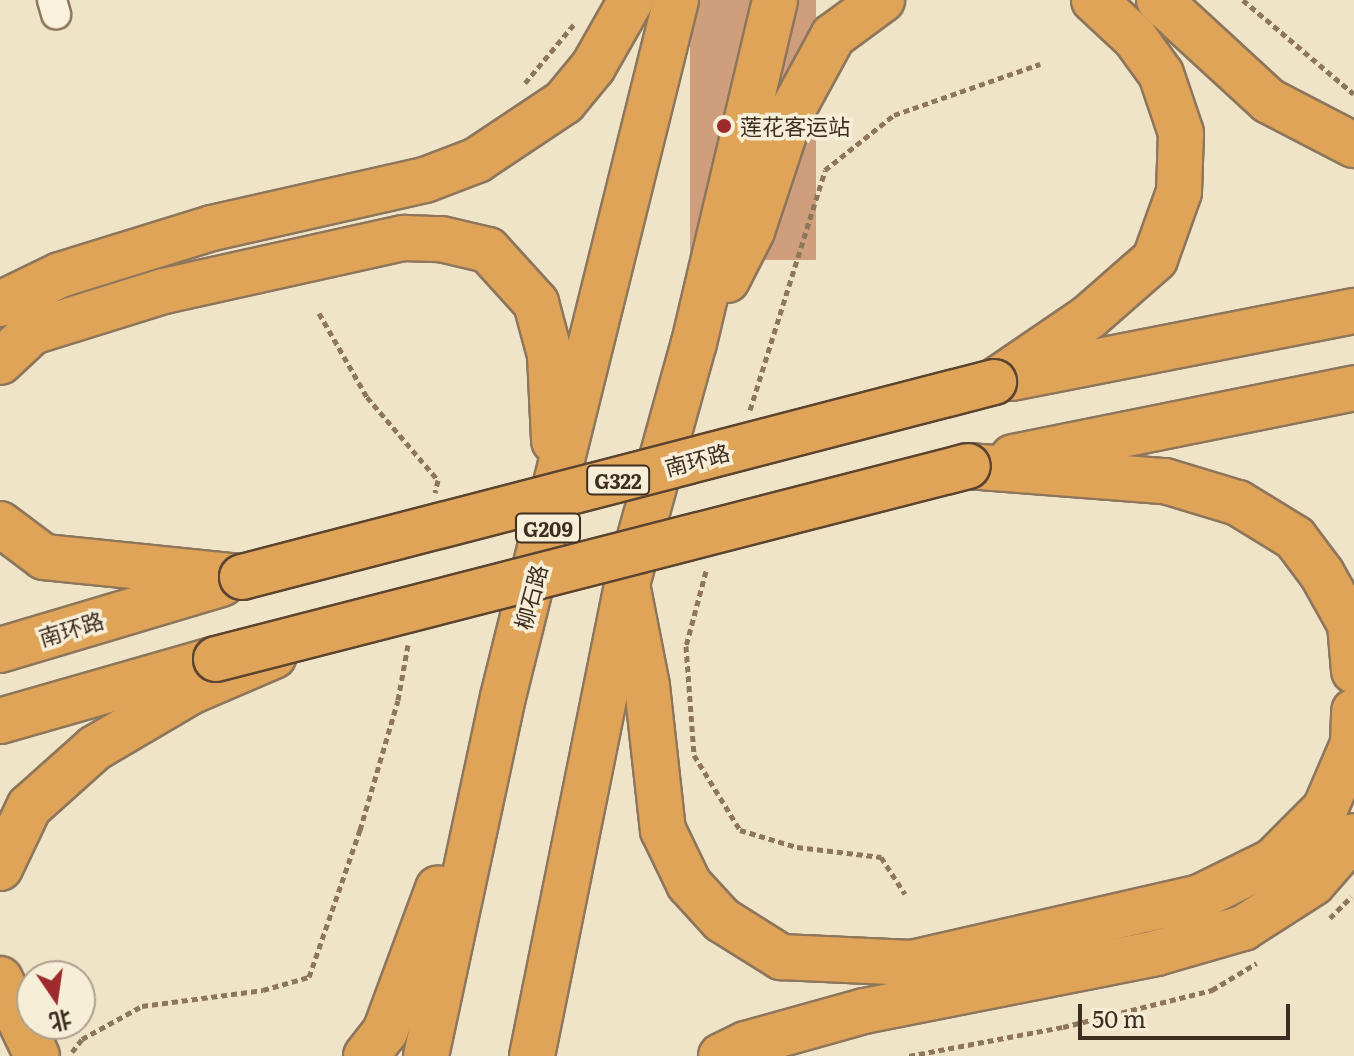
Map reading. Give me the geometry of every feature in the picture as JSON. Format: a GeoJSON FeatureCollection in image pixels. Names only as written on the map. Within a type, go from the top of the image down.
{"type":"FeatureCollection","features":[{"type":"Feature","properties":{"kind":"highway"},"geometry":{"type":"LineString","coordinates":[[0,304],[60,275],[212,228],[425,180],[477,160],[564,102],[593,67],[631,0]]}},
{"type":"Feature","properties":{"kind":"highway","name":"柳石路"},"geometry":{"type":"LineString","coordinates":[[426,1056],[503,697],[553,508],[676,0]]}},
{"type":"Feature","properties":{"kind":"highway"},"geometry":{"type":"LineString","coordinates":[[532,1056],[627,584],[694,343],[775,0]]}},
{"type":"Feature","properties":{"kind":"highway"},"geometry":{"type":"LineString","coordinates":[[694,343],[752,231],[791,113],[833,36],[882,0]]}},
{"type":"Feature","properties":{"kind":"highway"},"geometry":{"type":"LineString","coordinates":[[994,382],[1089,317],[1155,259],[1179,192],[1181,133],[1161,74],[1135,38],[1094,0]]}},
{"type":"Feature","properties":{"kind":"highway"},"geometry":{"type":"LineString","coordinates":[[1159,0],[1269,101],[1354,145]]}},
{"type":"Feature","properties":{"kind":"highway"},"geometry":{"type":"LineString","coordinates":[[0,362],[32,332],[164,291],[404,238],[441,239],[488,250],[536,303],[547,342],[554,414],[553,508]]}},
{"type":"Feature","properties":{"kind":"highway","name":"南环路"},"geometry":{"type":"LineString","coordinates":[[0,650],[242,577],[994,382],[1354,311]]}},
{"type":"Feature","properties":{"kind":"highway"},"geometry":{"type":"LineString","coordinates":[[0,721],[356,620],[968,466],[1354,388]]}},
{"type":"Feature","properties":{"kind":"highway"},"geometry":{"type":"LineString","coordinates":[[968,466],[1165,481],[1238,503],[1295,538],[1322,574],[1350,624],[1354,671]]}},
{"type":"Feature","properties":{"kind":"highway"},"geometry":{"type":"LineString","coordinates":[[0,524],[44,557],[242,577]]}},
{"type":"Feature","properties":{"kind":"highway"},"geometry":{"type":"LineString","coordinates":[[627,584],[647,686],[663,830],[689,884],[714,911],[781,957],[912,963],[1200,897],[1273,861],[1325,809],[1353,744],[1354,711]]}},
{"type":"Feature","properties":{"kind":"highway"},"geometry":{"type":"LineString","coordinates":[[0,868],[29,807],[95,748],[190,692],[356,620]]}},
{"type":"Feature","properties":{"kind":"highway"},"geometry":{"type":"LineString","coordinates":[[366,1056],[385,1032],[409,972],[503,697]]}},
{"type":"Feature","properties":{"kind":"highway"},"geometry":{"type":"LineString","coordinates":[[721,1056],[746,1044],[864,1011],[1083,969],[1243,928],[1313,883],[1354,836]]}},
{"type":"Feature","properties":{"kind":"highway"},"geometry":{"type":"LineString","coordinates":[[0,979],[37,1056]]}},
{"type":"Feature","properties":{"kind":"path"},"geometry":{"type":"LineString","coordinates":[[1243,0],[1354,94]]}},
{"type":"Feature","properties":{"kind":"path"},"geometry":{"type":"LineString","coordinates":[[319,313],[367,397],[438,480],[433,507]]}},
{"type":"Feature","properties":{"kind":"path"},"geometry":{"type":"LineString","coordinates":[[69,1056],[82,1039],[142,1006],[263,990],[309,977],[360,830],[398,700],[409,639]]}},
{"type":"Feature","properties":{"kind":"path"},"geometry":{"type":"LineString","coordinates":[[1317,926],[1344,910],[1354,893]]}},
{"type":"Feature","properties":{"kind":"path"},"geometry":{"type":"LineString","coordinates":[[909,1056],[1063,1027],[1212,990],[1265,958]]}},
{"type":"Feature","properties":{"kind":"building","name":"莲花客运站"},"geometry":{"type":"Polygon","coordinates":[[[690,0],[816,0],[816,260],[690,260],[690,0]]]}},
{"type":"Feature","properties":{"kind":"place","name":"莲花客运站"},"geometry":{"type":"Point","coordinates":[724,126]}}]}
